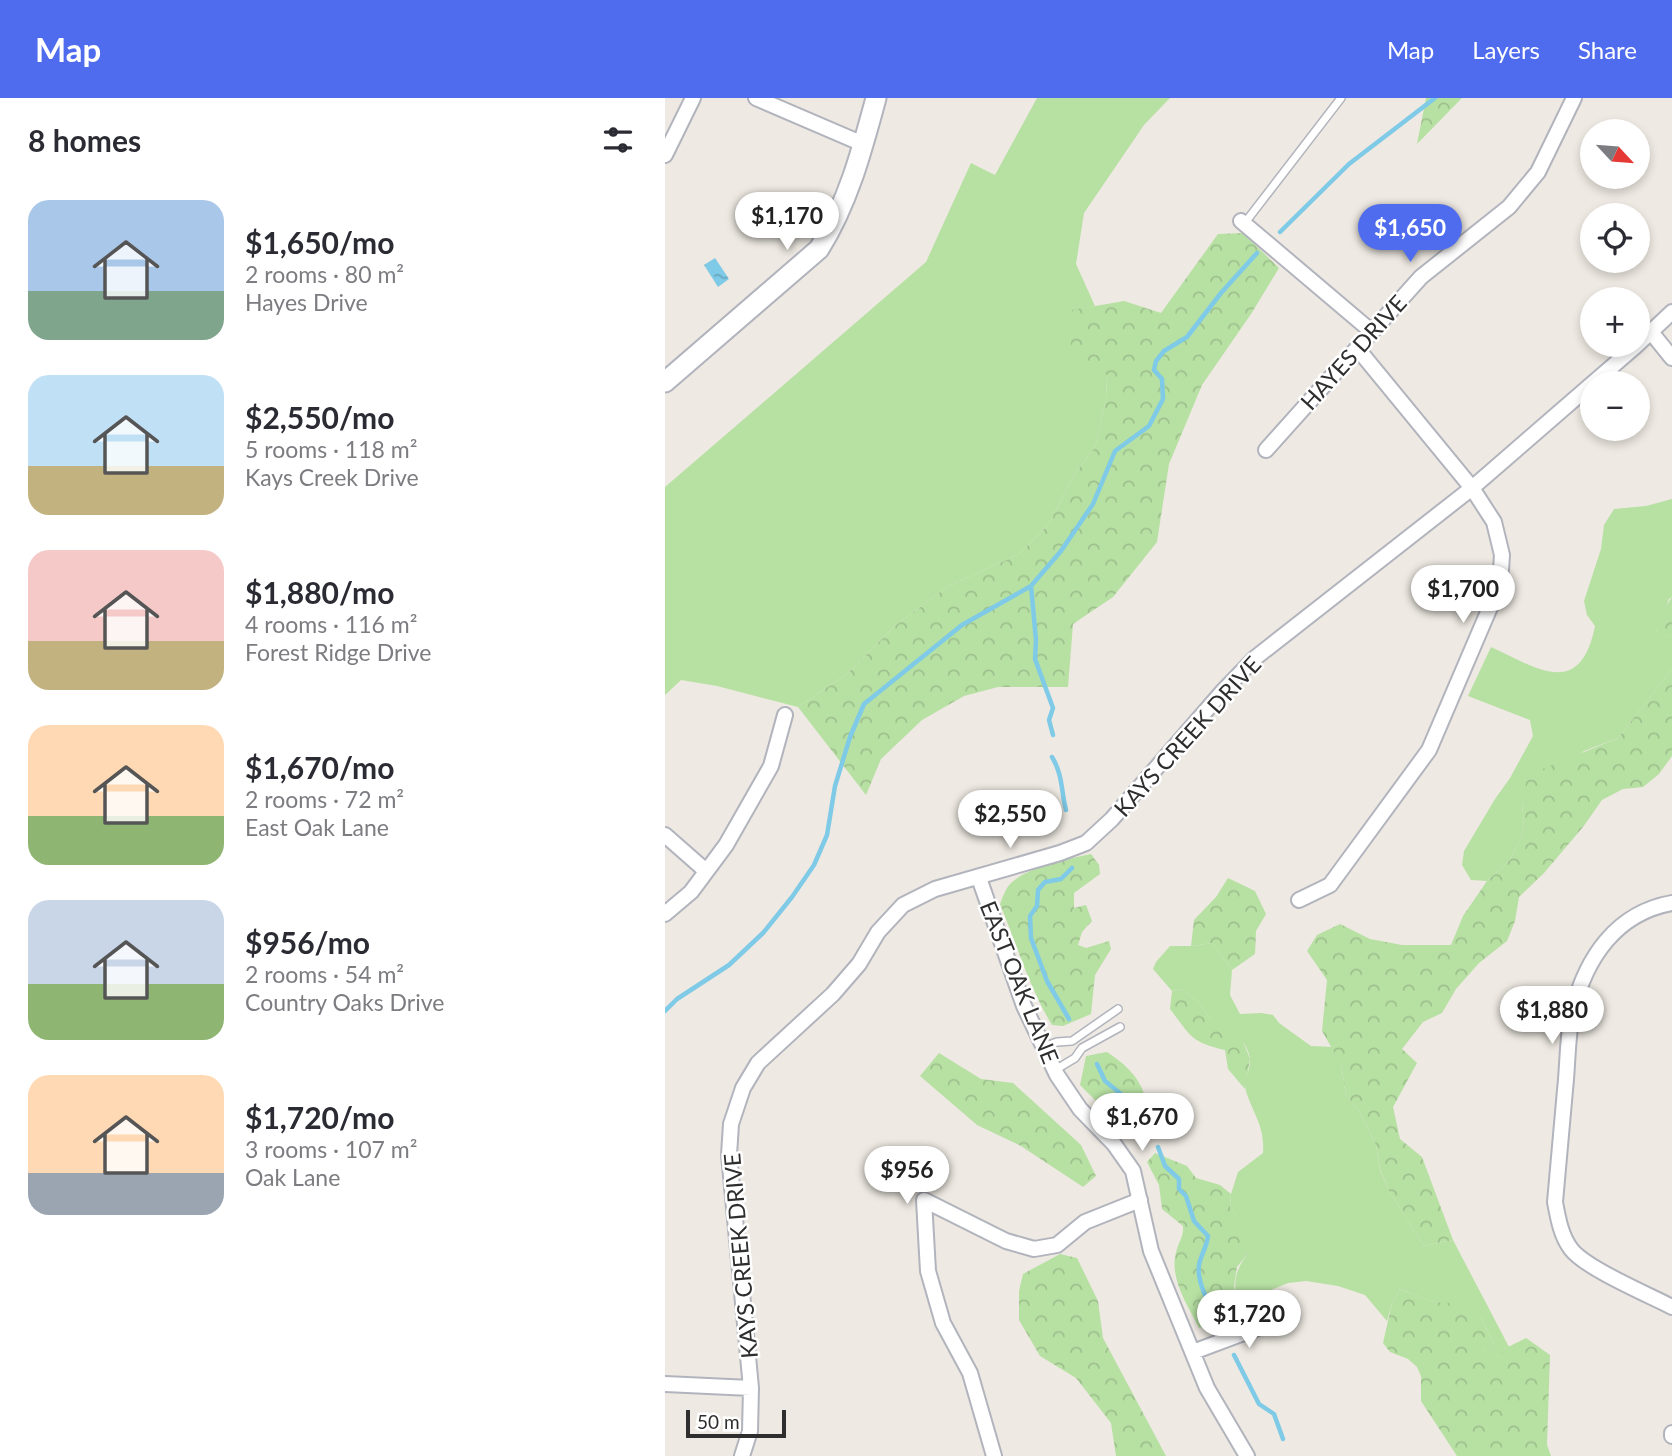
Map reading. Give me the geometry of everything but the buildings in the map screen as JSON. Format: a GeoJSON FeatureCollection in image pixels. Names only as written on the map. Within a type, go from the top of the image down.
{"type":"FeatureCollection","features":[{"type":"Feature","properties":{"kind":"street"},"geometry":{"type":"LineString","coordinates":[[665,155],[693,98]]}},
{"type":"Feature","properties":{"kind":"street"},"geometry":{"type":"LineString","coordinates":[[756,98],[863,144]]}},
{"type":"Feature","properties":{"kind":"street"},"geometry":{"type":"LineString","coordinates":[[665,382],[819,249],[845,201],[876,98]]}},
{"type":"Feature","properties":{"kind":"street","name":"HAYES DRIVE"},"geometry":{"type":"LineString","coordinates":[[1266,450],[1421,277],[1509,207],[1538,172],[1574,98]]}},
{"type":"Feature","properties":{"kind":"street"},"geometry":{"type":"LineString","coordinates":[[1243,222],[1371,331]]}},
{"type":"Feature","properties":{"kind":"street","name":"KAYS CREEK DRIVE"},"geometry":{"type":"LineString","coordinates":[[1651,332],[1672,312]]}},
{"type":"Feature","properties":{"kind":"street"},"geometry":{"type":"LineString","coordinates":[[1651,332],[1672,358]]}},
{"type":"Feature","properties":{"kind":"street"},"geometry":{"type":"LineString","coordinates":[[1299,900],[1330,885],[1429,750],[1500,584],[1502,555],[1494,522],[1472,488],[1357,348]]}},
{"type":"Feature","properties":{"kind":"street","name":"KAYS CREEK DRIVE"},"geometry":{"type":"LineString","coordinates":[[1607,371],[1622,357]]}},
{"type":"Feature","properties":{"kind":"street","name":"KAYS CREEK DRIVE"},"geometry":{"type":"LineString","coordinates":[[743,1456],[750,1431],[751,1388],[729,1155],[731,1124],[743,1088],[758,1063],[833,994],[859,964],[878,932],[903,905],[935,889],[1086,844],[1112,819],[1255,658],[1472,488],[1580,394]]}},
{"type":"Feature","properties":{"kind":"street"},"geometry":{"type":"LineString","coordinates":[[665,914],[691,892],[726,845],[771,766],[785,715]]}},
{"type":"Feature","properties":{"kind":"street"},"geometry":{"type":"LineString","coordinates":[[665,835],[706,871]]}},
{"type":"Feature","properties":{"kind":"street","name":"EAST OAK LANE"},"geometry":{"type":"LineString","coordinates":[[979,878],[1024,1006],[1054,1070],[1080,1109],[1114,1144],[1133,1171],[1151,1251],[1207,1388],[1247,1456]]}},
{"type":"Feature","properties":{"kind":"street"},"geometry":{"type":"LineString","coordinates":[[1672,903],[1655,906],[1628,920],[1601,945],[1583,981],[1572,1012],[1555,1202],[1559,1223],[1571,1250],[1603,1272],[1672,1307]]}},
{"type":"Feature","properties":{"kind":"street"},"geometry":{"type":"LineString","coordinates":[[994,1456],[970,1373],[943,1323],[928,1271],[924,1200],[1006,1241],[1034,1250],[1057,1245],[1085,1222],[1140,1199]]}},
{"type":"Feature","properties":{"kind":"street"},"geometry":{"type":"LineString","coordinates":[[1193,1352],[1292,1315]]}},
{"type":"Feature","properties":{"kind":"street"},"geometry":{"type":"LineString","coordinates":[[665,1384],[751,1388]]}},
{"type":"Feature","properties":{"kind":"lane"},"geometry":{"type":"LineString","coordinates":[[1243,222],[1341,98]]}},
{"type":"Feature","properties":{"kind":"lane"},"geometry":{"type":"LineString","coordinates":[[1043,1047],[1072,1041],[1118,1009]]}},
{"type":"Feature","properties":{"kind":"lane"},"geometry":{"type":"LineString","coordinates":[[1054,1070],[1075,1058],[1082,1048],[1120,1027]]}},
{"type":"Feature","properties":{"kind":"green space"},"geometry":{"type":"Polygon","coordinates":[[[1037,98],[1170,98],[1144,125],[1084,213],[1076,264],[1095,306],[1072,311],[1107,375],[1106,400],[1095,447],[1074,475],[1048,525],[1019,554],[947,587],[896,625],[847,674],[798,707],[717,686],[681,680],[665,695],[665,487],[926,262],[971,163],[995,175],[1037,98]]]}},
{"type":"Feature","properties":{"kind":"green space"},"geometry":{"type":"Polygon","coordinates":[[[1426,98],[1462,98],[1417,144],[1426,98]]]}},
{"type":"Feature","properties":{"kind":"green space"},"geometry":{"type":"Polygon","coordinates":[[[1243,233],[1279,268],[1202,385],[1169,464],[1157,542],[1113,597],[1073,624],[1068,687],[998,687],[964,696],[922,720],[881,759],[866,795],[798,707],[847,674],[896,625],[947,587],[1019,554],[1048,525],[1074,475],[1095,447],[1106,400],[1107,375],[1071,348],[1072,310],[1124,301],[1161,313],[1218,234],[1243,233]]]}},
{"type":"Feature","properties":{"kind":"green space"},"geometry":{"type":"Polygon","coordinates":[[[1672,499],[1672,597],[1656,632],[1672,637],[1672,669],[1618,738],[1584,751],[1522,801],[1524,830],[1510,860],[1487,881],[1471,880],[1462,865],[1464,851],[1533,736],[1530,720],[1468,696],[1491,647],[1540,669],[1555,672],[1568,671],[1579,663],[1588,649],[1595,626],[1587,615],[1584,601],[1601,549],[1604,525],[1614,509],[1646,506],[1672,499]]]}},
{"type":"Feature","properties":{"kind":"green space"},"geometry":{"type":"Polygon","coordinates":[[[1672,597],[1672,637],[1656,633],[1660,615],[1672,597]]]}},
{"type":"Feature","properties":{"kind":"green space"},"geometry":{"type":"Polygon","coordinates":[[[1672,669],[1672,756],[1659,774],[1643,787],[1623,789],[1602,800],[1544,873],[1519,897],[1515,921],[1507,941],[1479,963],[1456,989],[1442,1013],[1423,1022],[1402,1049],[1417,1063],[1393,1107],[1400,1139],[1422,1157],[1453,1240],[1424,1246],[1389,1191],[1380,1169],[1376,1145],[1360,1112],[1346,1095],[1341,1064],[1322,1031],[1327,980],[1307,951],[1317,935],[1340,924],[1370,939],[1402,945],[1451,945],[1463,916],[1487,881],[1510,860],[1524,830],[1522,801],[1528,775],[1618,738],[1672,669]]]}},
{"type":"Feature","properties":{"kind":"green space"},"geometry":{"type":"Polygon","coordinates":[[[1091,854],[1099,865],[1100,874],[1074,893],[1074,908],[1086,905],[1092,921],[1082,932],[1078,945],[1086,948],[1109,941],[1111,949],[1095,975],[1091,1014],[1063,1026],[1052,1025],[1030,981],[1000,904],[1007,888],[1022,875],[1045,865],[1091,854]]]}},
{"type":"Feature","properties":{"kind":"green space"},"geometry":{"type":"Polygon","coordinates":[[[1228,878],[1255,891],[1266,914],[1256,931],[1255,954],[1232,970],[1212,943],[1191,946],[1194,920],[1216,897],[1228,878]]]}},
{"type":"Feature","properties":{"kind":"green space"},"geometry":{"type":"Polygon","coordinates":[[[1212,943],[1232,970],[1230,995],[1240,1014],[1273,1015],[1279,1023],[1311,1046],[1333,1047],[1341,1064],[1346,1095],[1360,1112],[1376,1145],[1380,1170],[1389,1191],[1424,1246],[1453,1240],[1509,1347],[1504,1349],[1496,1361],[1481,1348],[1495,1347],[1482,1319],[1469,1301],[1441,1303],[1400,1289],[1392,1303],[1387,1321],[1365,1295],[1338,1286],[1306,1281],[1288,1283],[1271,1290],[1264,1303],[1240,1313],[1235,1282],[1248,1253],[1238,1218],[1230,1207],[1231,1194],[1238,1172],[1263,1153],[1260,1128],[1245,1087],[1250,1059],[1236,1033],[1210,1019],[1199,1002],[1182,989],[1172,991],[1153,969],[1170,946],[1212,943]]]}},
{"type":"Feature","properties":{"kind":"green space"},"geometry":{"type":"Polygon","coordinates":[[[1182,989],[1199,1002],[1210,1019],[1218,1020],[1241,1036],[1250,1059],[1245,1089],[1228,1069],[1225,1050],[1192,1037],[1170,1009],[1172,991],[1182,989]]]}},
{"type":"Feature","properties":{"kind":"green space"},"geometry":{"type":"Polygon","coordinates":[[[1107,1052],[1137,1079],[1145,1097],[1145,1117],[1127,1124],[1080,1085],[1086,1056],[1107,1052]]]}},
{"type":"Feature","properties":{"kind":"green space"},"geometry":{"type":"Polygon","coordinates":[[[939,1053],[981,1079],[1013,1083],[1081,1145],[1096,1176],[1083,1187],[1021,1146],[977,1125],[920,1076],[939,1053]]]}},
{"type":"Feature","properties":{"kind":"green space"},"geometry":{"type":"Polygon","coordinates":[[[1155,1153],[1187,1166],[1196,1178],[1220,1185],[1231,1194],[1230,1207],[1248,1231],[1248,1253],[1237,1267],[1234,1286],[1240,1313],[1199,1328],[1177,1282],[1175,1262],[1183,1226],[1162,1209],[1159,1185],[1147,1162],[1155,1153]]]}},
{"type":"Feature","properties":{"kind":"green space"},"geometry":{"type":"Polygon","coordinates":[[[1060,1254],[1077,1258],[1098,1301],[1103,1338],[1166,1456],[1116,1456],[1111,1423],[1076,1378],[1040,1356],[1019,1320],[1019,1291],[1023,1274],[1060,1254]]]}},
{"type":"Feature","properties":{"kind":"green space"},"geometry":{"type":"Polygon","coordinates":[[[1400,1289],[1441,1303],[1469,1300],[1482,1319],[1495,1347],[1482,1349],[1496,1360],[1504,1349],[1526,1338],[1550,1355],[1547,1445],[1551,1456],[1457,1456],[1421,1401],[1421,1376],[1417,1367],[1408,1359],[1390,1352],[1383,1343],[1392,1303],[1400,1289]]]}},
{"type":"Feature","properties":{"kind":"water"},"geometry":{"type":"Polygon","coordinates":[[[715,258],[729,279],[718,287],[704,265],[715,258]]]}},
{"type":"Feature","properties":{"kind":"waterway"},"geometry":{"type":"LineString","coordinates":[[1280,232],[1349,164],[1435,98]]}},
{"type":"Feature","properties":{"kind":"waterway"},"geometry":{"type":"LineString","coordinates":[[665,1011],[677,999],[729,965],[763,933],[814,865],[827,835],[835,786],[850,737],[864,704],[962,625],[1031,586],[1061,551],[1093,504],[1115,451],[1149,426],[1163,399],[1162,379],[1154,370],[1156,361],[1164,351],[1187,337],[1257,253]]}},
{"type":"Feature","properties":{"kind":"waterway"},"geometry":{"type":"LineString","coordinates":[[1031,586],[1035,659],[1053,708],[1049,720],[1053,735]]}},
{"type":"Feature","properties":{"kind":"waterway"},"geometry":{"type":"LineString","coordinates":[[1052,757],[1060,777],[1066,810]]}},
{"type":"Feature","properties":{"kind":"waterway"},"geometry":{"type":"LineString","coordinates":[[1069,1019],[1047,981],[1031,938],[1030,916],[1037,906],[1038,890],[1045,882],[1061,879],[1072,868]]}},
{"type":"Feature","properties":{"kind":"waterway"},"geometry":{"type":"LineString","coordinates":[[1097,1064],[1105,1081],[1121,1094],[1130,1107]]}},
{"type":"Feature","properties":{"kind":"waterway"},"geometry":{"type":"LineString","coordinates":[[1158,1147],[1165,1166],[1179,1179],[1179,1189],[1186,1196],[1194,1221],[1208,1236],[1200,1261],[1199,1275],[1209,1305]]}},
{"type":"Feature","properties":{"kind":"waterway"},"geometry":{"type":"LineString","coordinates":[[1234,1355],[1259,1404],[1274,1414],[1283,1439]]}}]}
